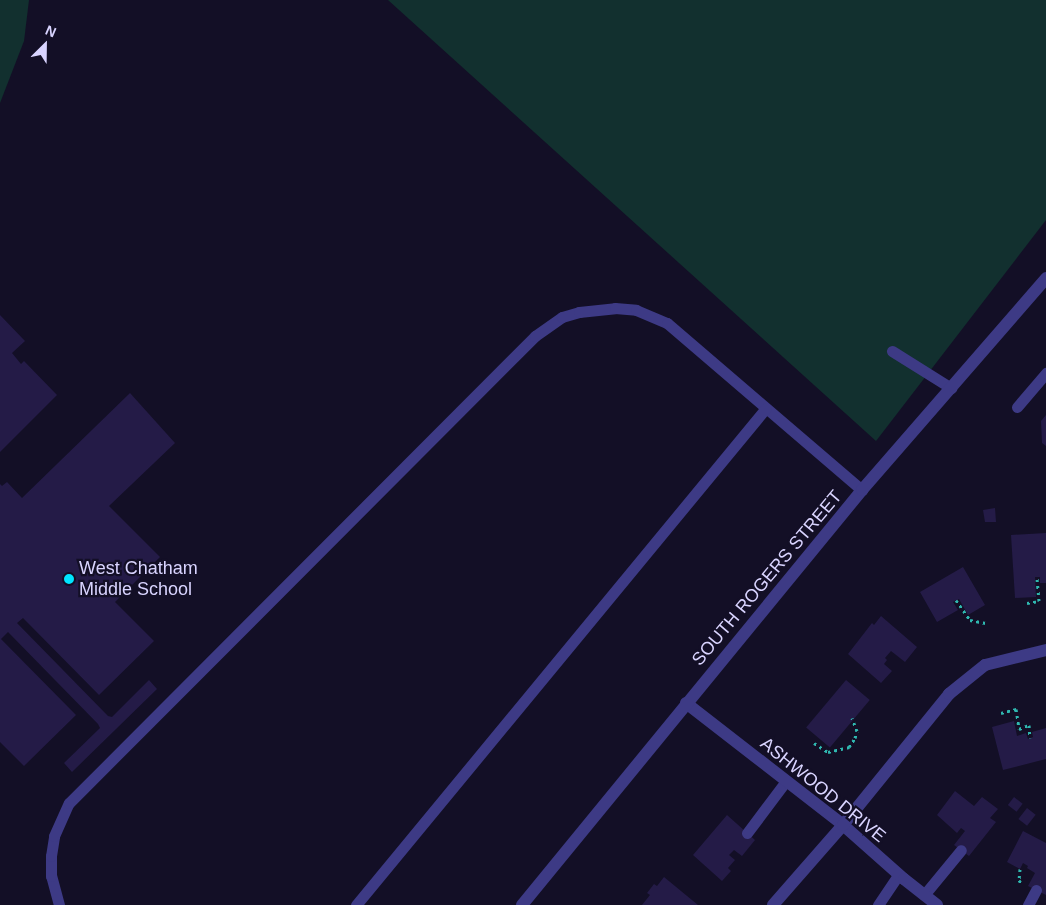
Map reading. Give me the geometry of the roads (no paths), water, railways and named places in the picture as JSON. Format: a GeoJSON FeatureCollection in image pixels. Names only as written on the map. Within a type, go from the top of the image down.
{"type":"FeatureCollection","features":[{"type":"Feature","properties":{"kind":"street","name":"SOUTH ROGERS STREET"},"geometry":{"type":"LineString","coordinates":[[522,905],[862,490],[1046,278]]}},
{"type":"Feature","properties":{"kind":"street"},"geometry":{"type":"LineString","coordinates":[[773,905],[843,825],[949,694],[984,665],[1046,650]]}},
{"type":"Feature","properties":{"kind":"street","name":"ASHWOOD DRIVE"},"geometry":{"type":"LineString","coordinates":[[686,703],[843,825],[898,875],[937,905]]}},
{"type":"Feature","properties":{"kind":"lane"},"geometry":{"type":"LineString","coordinates":[[59,905],[51,876],[51,856],[54,836],[69,803],[550,324],[579,312],[596,309],[636,310],[653,317],[679,331],[862,490]]}},
{"type":"Feature","properties":{"kind":"lane"},"geometry":{"type":"LineString","coordinates":[[892,351],[951,388]]}},
{"type":"Feature","properties":{"kind":"lane"},"geometry":{"type":"LineString","coordinates":[[1017,407],[1046,373]]}},
{"type":"Feature","properties":{"kind":"lane"},"geometry":{"type":"LineString","coordinates":[[356,905],[766,408]]}},
{"type":"Feature","properties":{"kind":"lane"},"geometry":{"type":"LineString","coordinates":[[747,833],[786,781]]}},
{"type":"Feature","properties":{"kind":"lane"},"geometry":{"type":"LineString","coordinates":[[924,895],[961,850]]}},
{"type":"Feature","properties":{"kind":"lane"},"geometry":{"type":"LineString","coordinates":[[878,905],[898,875]]}},
{"type":"Feature","properties":{"kind":"lane"},"geometry":{"type":"LineString","coordinates":[[1028,905],[1036,890]]}},
{"type":"Feature","properties":{"kind":"place","name":"West Chatham Middle School"},"geometry":{"type":"Point","coordinates":[69,579]}}]}
